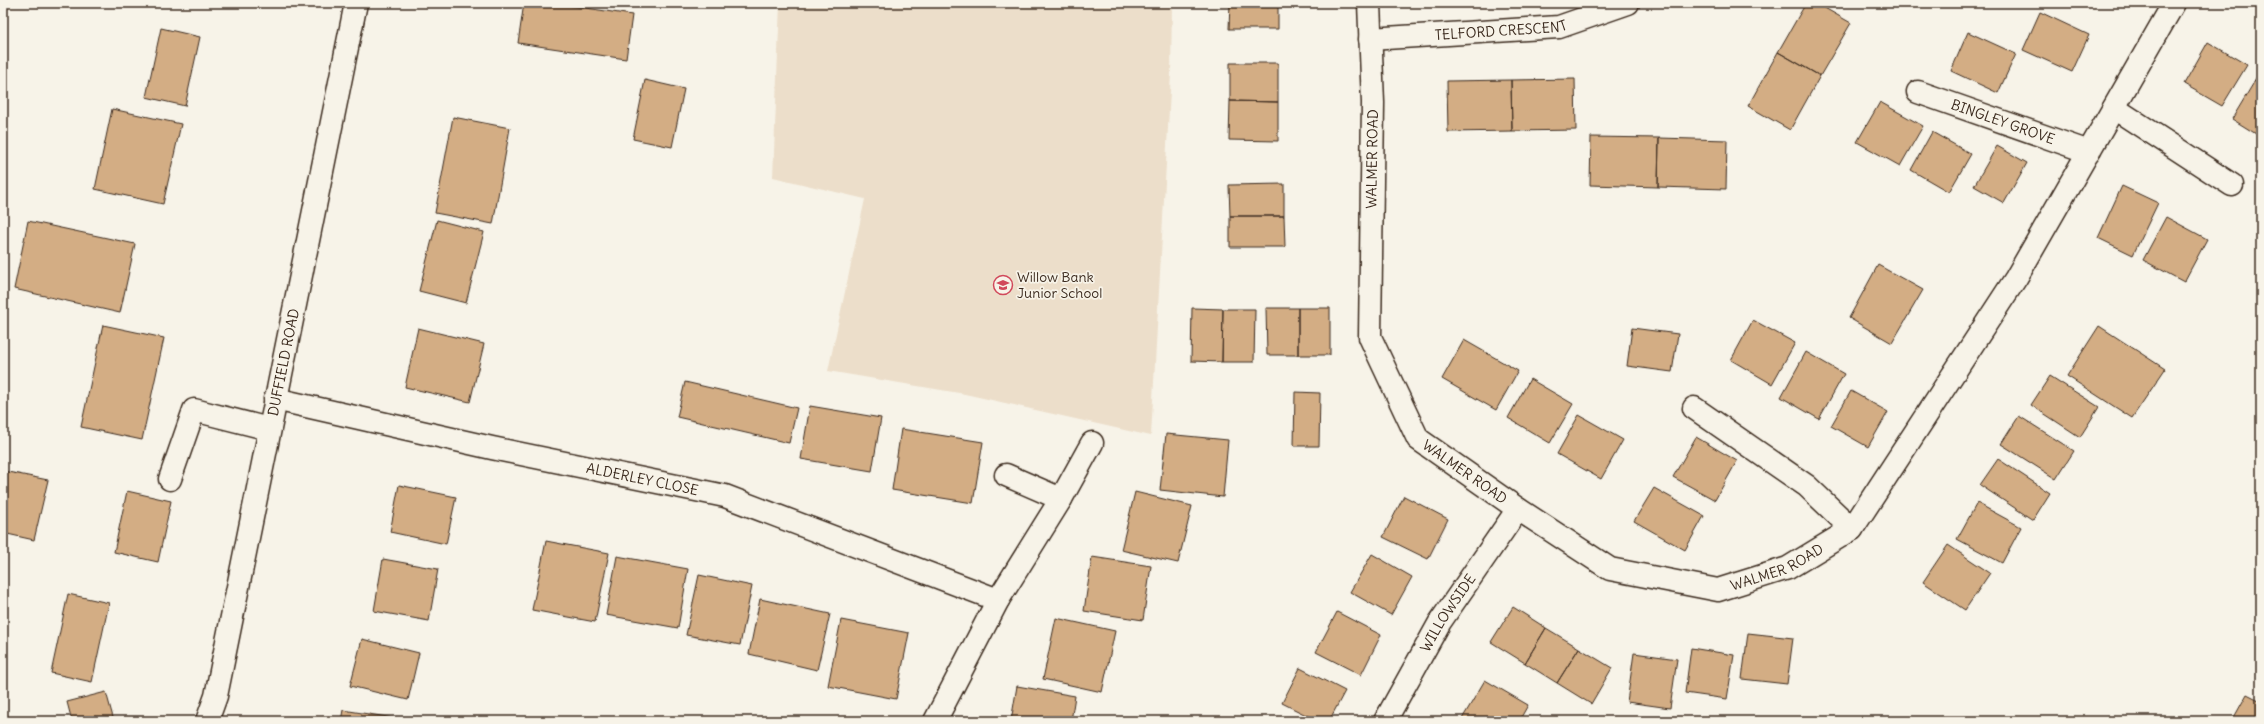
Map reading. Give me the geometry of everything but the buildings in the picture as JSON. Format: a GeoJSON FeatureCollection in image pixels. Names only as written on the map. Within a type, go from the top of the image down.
{"type":"FeatureCollection","features":[{"type":"Feature","properties":{"kind":"street","name":"DUFFIELD ROAD"},"geometry":{"type":"LineString","coordinates":[[207,721],[216,696],[356,3]]}},
{"type":"Feature","properties":{"kind":"street","name":"WALMER ROAD"},"geometry":{"type":"LineString","coordinates":[[1369,3],[1373,103],[1370,337],[1418,439],[1518,509],[1610,569],[1718,590],[1788,568],[1852,529],[2016,278],[2088,152]]}},
{"type":"Feature","properties":{"kind":"street","name":"TELFORD CRESCENT"},"geometry":{"type":"LineString","coordinates":[[1370,39],[1559,27],[1628,3]]}},
{"type":"Feature","properties":{"kind":"street"},"geometry":{"type":"LineString","coordinates":[[2088,152],[2174,3]]}},
{"type":"Feature","properties":{"kind":"street","name":"BINGLEY GROVE"},"geometry":{"type":"LineString","coordinates":[[1918,92],[2088,152]]}},
{"type":"Feature","properties":{"kind":"street"},"geometry":{"type":"LineString","coordinates":[[2114,108],[2232,185]]}},
{"type":"Feature","properties":{"kind":"street","name":"ALDERLEY CLOSE"},"geometry":{"type":"LineString","coordinates":[[275,399],[492,448],[726,496],[998,600]]}},
{"type":"Feature","properties":{"kind":"street"},"geometry":{"type":"LineString","coordinates":[[1694,408],[1807,486],[1852,529]]}},
{"type":"Feature","properties":{"kind":"street"},"geometry":{"type":"LineString","coordinates":[[170,479],[194,410],[269,429]]}},
{"type":"Feature","properties":{"kind":"street"},"geometry":{"type":"LineString","coordinates":[[935,721],[998,600],[1061,499],[1092,443]]}},
{"type":"Feature","properties":{"kind":"street"},"geometry":{"type":"LineString","coordinates":[[1006,475],[1061,499]]}},
{"type":"Feature","properties":{"kind":"street","name":"WILLOWSIDE"},"geometry":{"type":"LineString","coordinates":[[1385,721],[1440,622],[1518,509]]}},
{"type":"Feature","properties":{"kind":"shaded area","name":"Willow Bank Junior School"},"geometry":{"type":"Polygon","coordinates":[[[780,3],[1172,3],[1171,73],[1151,436],[965,394],[828,371],[865,199],[773,177],[780,3]]]}},
{"type":"Feature","properties":{"kind":"place","name":"Willow Bank Junior School"},"geometry":{"type":"Point","coordinates":[1003,285]}}]}
